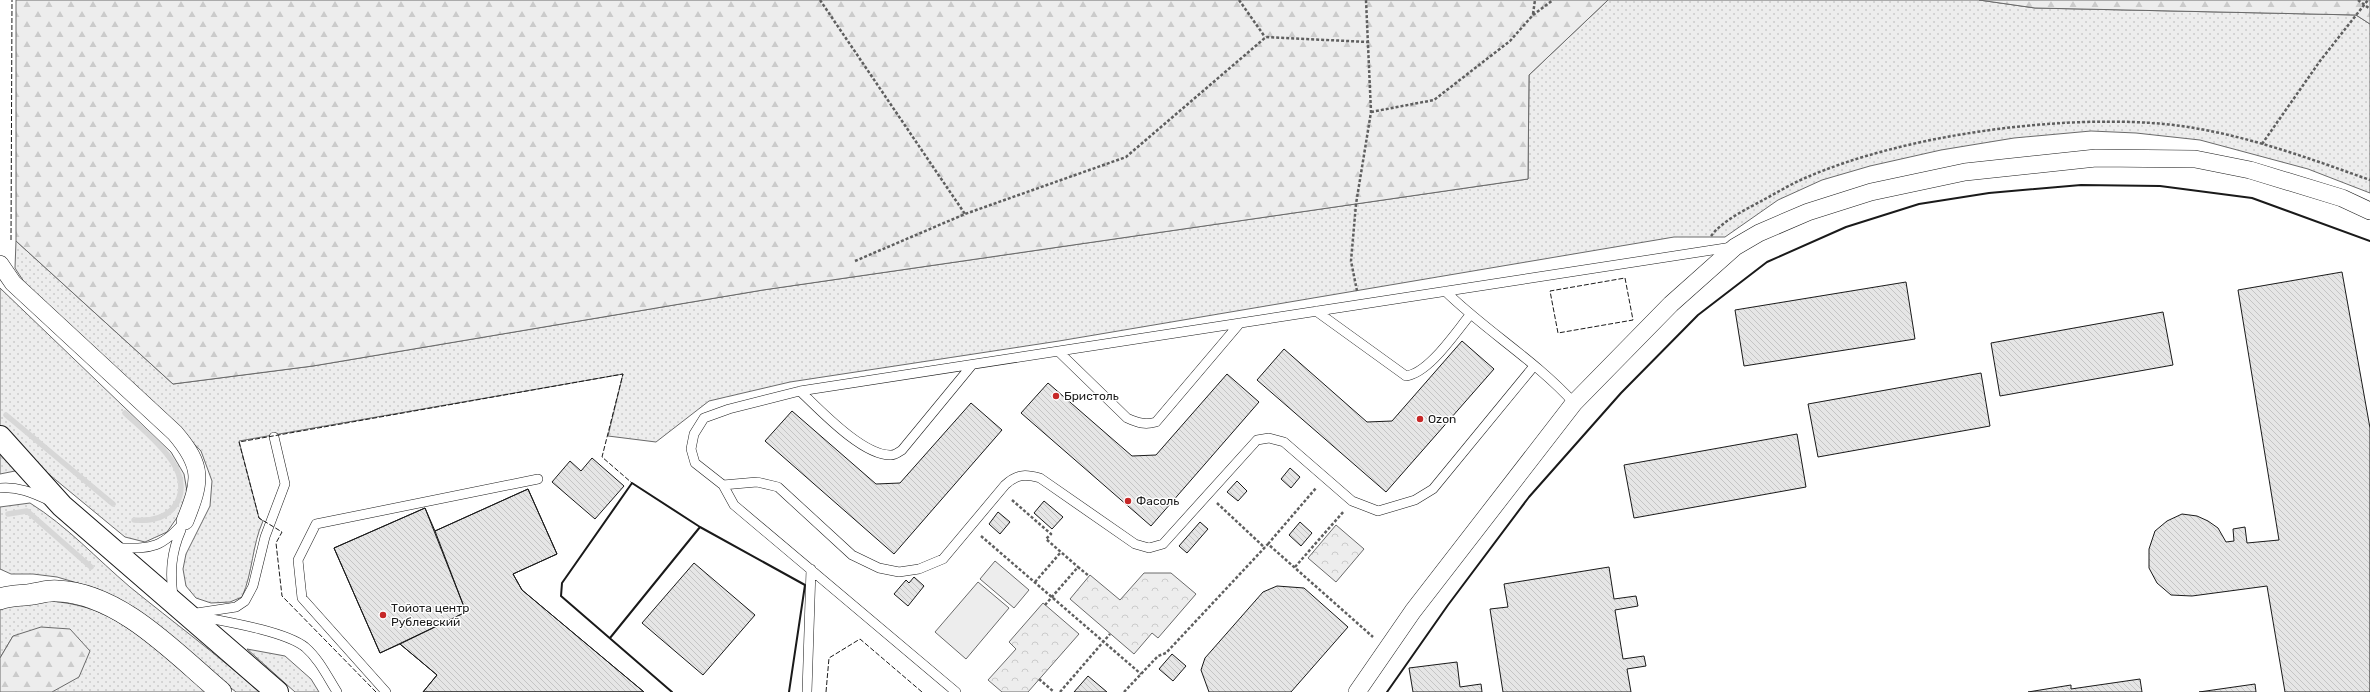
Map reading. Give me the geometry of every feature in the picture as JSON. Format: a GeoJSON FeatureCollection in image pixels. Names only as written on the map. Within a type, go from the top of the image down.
{"type":"FeatureCollection","features":[{"type":"Feature","properties":{"kind":"main road"},"geometry":{"type":"LineString","coordinates":[[0,437],[62,506],[277,692]]}},
{"type":"Feature","properties":{"kind":"street"},"geometry":{"type":"LineString","coordinates":[[1357,692],[1413,611],[1574,403],[1671,304],[1735,247],[1759,233],[1808,212],[1871,192],[1965,172],[2096,158],[2195,159],[2266,175],[2342,198],[2370,211]]}},
{"type":"Feature","properties":{"kind":"street"},"geometry":{"type":"LineString","coordinates":[[0,264],[13,283],[175,433],[190,451],[197,468],[198,483],[185,521]]}},
{"type":"Feature","properties":{"kind":"street"},"geometry":{"type":"LineString","coordinates":[[0,599],[10,595],[57,591],[81,594],[109,604],[136,621],[221,692]]}},
{"type":"Feature","properties":{"kind":"lane"},"geometry":{"type":"LineString","coordinates":[[956,692],[734,505],[723,485],[694,463],[691,449],[694,434],[704,418],[800,391],[1059,352],[1316,310],[1445,292],[1735,247]]}},
{"type":"Feature","properties":{"kind":"lane"},"geometry":{"type":"LineString","coordinates":[[1445,292],[1470,315],[1552,380],[1574,403]]}},
{"type":"Feature","properties":{"kind":"lane"},"geometry":{"type":"LineString","coordinates":[[1316,310],[1406,376],[1414,375],[1426,367],[1470,315]]}},
{"type":"Feature","properties":{"kind":"lane"},"geometry":{"type":"LineString","coordinates":[[1059,352],[1128,418],[1138,423],[1148,424],[1156,422],[1240,323]]}},
{"type":"Feature","properties":{"kind":"lane"},"geometry":{"type":"LineString","coordinates":[[800,391],[854,439],[873,451],[892,455],[902,450],[972,365]]}},
{"type":"Feature","properties":{"kind":"lane"},"geometry":{"type":"LineString","coordinates":[[723,485],[757,482],[778,487],[852,555],[878,568],[899,572],[919,569],[943,559],[1012,478],[1025,474],[1040,478],[1135,544],[1149,548],[1163,544],[1257,440],[1269,438],[1284,442],[1352,501],[1378,511],[1415,500],[1433,489],[1534,366]]}},
{"type":"Feature","properties":{"kind":"lane"},"geometry":{"type":"LineString","coordinates":[[180,608],[236,607],[245,601],[253,586],[265,537],[285,484],[274,437]]}},
{"type":"Feature","properties":{"kind":"lane"},"geometry":{"type":"LineString","coordinates":[[386,692],[302,598],[298,560],[316,524],[538,479]]}},
{"type":"Feature","properties":{"kind":"lane"},"geometry":{"type":"LineString","coordinates":[[0,488],[9,487],[31,492],[62,506]]}},
{"type":"Feature","properties":{"kind":"lane"},"geometry":{"type":"LineString","coordinates":[[111,548],[151,548],[170,539],[185,521]]}},
{"type":"Feature","properties":{"kind":"lane"},"geometry":{"type":"LineString","coordinates":[[180,608],[170,573],[172,556],[185,521]]}},
{"type":"Feature","properties":{"kind":"lane"},"geometry":{"type":"LineString","coordinates":[[807,692],[811,569]]}},
{"type":"Feature","properties":{"kind":"lane"},"geometry":{"type":"LineString","coordinates":[[0,589],[31,594]]}},
{"type":"Feature","properties":{"kind":"lane"},"geometry":{"type":"LineString","coordinates":[[180,608],[286,638],[304,646],[319,662],[337,692]]}},
{"type":"Feature","properties":{"kind":"path"},"geometry":{"type":"LineString","coordinates":[[820,0],[965,214]]}},
{"type":"Feature","properties":{"kind":"path"},"geometry":{"type":"LineString","coordinates":[[1239,0],[1266,37]]}},
{"type":"Feature","properties":{"kind":"path"},"geometry":{"type":"LineString","coordinates":[[1360,304],[1351,261],[1356,204],[1371,112],[1366,0]]}},
{"type":"Feature","properties":{"kind":"path"},"geometry":{"type":"LineString","coordinates":[[1533,14],[1536,0]]}},
{"type":"Feature","properties":{"kind":"path"},"geometry":{"type":"LineString","coordinates":[[1371,112],[1434,100],[1510,41],[1533,14],[1553,0]]}},
{"type":"Feature","properties":{"kind":"path"},"geometry":{"type":"LineString","coordinates":[[2358,0],[2370,9]]}},
{"type":"Feature","properties":{"kind":"path"},"geometry":{"type":"LineString","coordinates":[[2262,144],[2320,62],[2368,0]]}},
{"type":"Feature","properties":{"kind":"path"},"geometry":{"type":"LineString","coordinates":[[855,261],[965,214],[1126,157],[1266,37],[1367,42]]}},
{"type":"Feature","properties":{"kind":"path"},"geometry":{"type":"LineString","coordinates":[[1124,692],[1158,656],[1166,653],[1265,548],[1325,478]]}},
{"type":"Feature","properties":{"kind":"path"},"geometry":{"type":"LineString","coordinates":[[1001,490],[1051,534],[1046,539],[1089,576]]}},
{"type":"Feature","properties":{"kind":"path"},"geometry":{"type":"LineString","coordinates":[[1207,494],[1265,548]]}},
{"type":"Feature","properties":{"kind":"path"},"geometry":{"type":"LineString","coordinates":[[1295,568],[1352,501]]}},
{"type":"Feature","properties":{"kind":"path"},"geometry":{"type":"LineString","coordinates":[[970,526],[1141,674]]}},
{"type":"Feature","properties":{"kind":"path"},"geometry":{"type":"LineString","coordinates":[[1268,544],[1366,629],[1385,651]]}},
{"type":"Feature","properties":{"kind":"path"},"geometry":{"type":"LineString","coordinates":[[1035,582],[1061,552]]}},
{"type":"Feature","properties":{"kind":"path"},"geometry":{"type":"LineString","coordinates":[[1045,605],[1078,566]]}},
{"type":"Feature","properties":{"kind":"path"},"geometry":{"type":"LineString","coordinates":[[1060,692],[1110,634]]}},
{"type":"Feature","properties":{"kind":"path"},"geometry":{"type":"LineString","coordinates":[[1039,679],[1054,692]]}},
{"type":"Feature","properties":{"kind":"green space"},"geometry":{"type":"Polygon","coordinates":[[[16,0],[1608,0],[1529,75],[1528,179],[763,290],[313,366],[173,384],[16,241],[16,0]]]}},
{"type":"Feature","properties":{"kind":"green space"},"geometry":{"type":"Polygon","coordinates":[[[1608,0],[1979,0],[2035,8],[2356,15],[2370,24],[2370,193],[2308,169],[2200,140],[2136,133],[2091,131],[2014,138],[1941,150],[1870,166],[1822,180],[1778,200],[1725,237],[1674,237],[1059,341],[790,382],[709,401],[656,442],[608,436],[623,374],[239,441],[259,518],[263,521],[259,530],[246,588],[242,597],[230,602],[211,603],[196,598],[186,586],[183,569],[186,554],[210,506],[212,481],[201,451],[173,422],[30,291],[15,268],[16,241],[173,384],[313,366],[763,290],[1528,179],[1529,75],[1608,0]]]}},
{"type":"Feature","properties":{"kind":"green space"},"geometry":{"type":"Polygon","coordinates":[[[1979,0],[2370,0],[2370,24],[2356,15],[2035,8],[1979,0]]]}},
{"type":"Feature","properties":{"kind":"green space"},"geometry":{"type":"Polygon","coordinates":[[[0,288],[171,452],[184,474],[187,491],[183,509],[167,532],[145,542],[125,537],[34,462],[0,425],[0,288]]]}},
{"type":"Feature","properties":{"kind":"green space"},"geometry":{"type":"Polygon","coordinates":[[[0,451],[20,470],[0,474],[0,451]]]}},
{"type":"Feature","properties":{"kind":"green space"},"geometry":{"type":"Polygon","coordinates":[[[30,503],[57,522],[130,587],[212,652],[259,692],[236,692],[155,628],[98,589],[57,577],[33,574],[11,574],[0,569],[0,507],[30,503]]]}},
{"type":"Feature","properties":{"kind":"green space"},"geometry":{"type":"Polygon","coordinates":[[[1336,525],[1364,549],[1336,582],[1308,558],[1336,525]]]}},
{"type":"Feature","properties":{"kind":"green space"},"geometry":{"type":"Polygon","coordinates":[[[995,561],[1029,590],[1014,608],[980,579],[995,561]]]}},
{"type":"Feature","properties":{"kind":"green space"},"geometry":{"type":"Polygon","coordinates":[[[1144,573],[1171,573],[1196,594],[1158,638],[1152,633],[1134,654],[1070,599],[1090,575],[1120,600],[1144,573]]]}},
{"type":"Feature","properties":{"kind":"green space"},"geometry":{"type":"Polygon","coordinates":[[[978,582],[1009,608],[966,659],[935,632],[978,582]]]}},
{"type":"Feature","properties":{"kind":"green space"},"geometry":{"type":"Polygon","coordinates":[[[34,600],[78,605],[117,621],[157,650],[206,692],[52,692],[13,636],[0,658],[0,610],[11,604],[34,600]]]}},
{"type":"Feature","properties":{"kind":"green space"},"geometry":{"type":"Polygon","coordinates":[[[1043,603],[1079,634],[1028,692],[1002,692],[988,680],[1016,649],[1009,642],[1043,603]]]}},
{"type":"Feature","properties":{"kind":"green space"},"geometry":{"type":"Polygon","coordinates":[[[41,627],[70,629],[90,651],[79,677],[52,692],[0,692],[0,658],[13,636],[41,627]]]}},
{"type":"Feature","properties":{"kind":"green space"},"geometry":{"type":"Polygon","coordinates":[[[247,649],[285,656],[311,679],[319,692],[295,692],[247,649]]]}},
{"type":"Feature","properties":{"kind":"building"},"geometry":{"type":"Polygon","coordinates":[[[2342,272],[2370,428],[2370,692],[2285,692],[2267,586],[2192,596],[2171,595],[2157,583],[2149,568],[2149,549],[2155,531],[2167,521],[2182,514],[2197,516],[2208,521],[2218,528],[2226,542],[2234,541],[2233,529],[2245,527],[2247,543],[2279,540],[2238,290],[2342,272]]]}},
{"type":"Feature","properties":{"kind":"building"},"geometry":{"type":"Polygon","coordinates":[[[1906,282],[1915,339],[1744,366],[1735,310],[1906,282]]]}},
{"type":"Feature","properties":{"kind":"building"},"geometry":{"type":"Polygon","coordinates":[[[2163,312],[2173,365],[2000,396],[1991,343],[2163,312]]]}},
{"type":"Feature","properties":{"kind":"building"},"geometry":{"type":"Polygon","coordinates":[[[1462,341],[1494,369],[1386,492],[1257,380],[1284,349],[1367,422],[1392,421],[1462,341]]]}},
{"type":"Feature","properties":{"kind":"building"},"geometry":{"type":"Polygon","coordinates":[[[1981,373],[1990,426],[1818,457],[1808,404],[1981,373]]]}},
{"type":"Feature","properties":{"kind":"building"},"geometry":{"type":"Polygon","coordinates":[[[1227,374],[1259,402],[1151,526],[1021,413],[1048,383],[1132,456],[1156,455],[1227,374]]]}},
{"type":"Feature","properties":{"kind":"building"},"geometry":{"type":"Polygon","coordinates":[[[971,403],[1002,430],[894,554],[765,441],[792,411],[876,484],[900,483],[971,403]]]}},
{"type":"Feature","properties":{"kind":"building"},"geometry":{"type":"Polygon","coordinates":[[[1797,434],[1806,487],[1634,518],[1624,465],[1797,434]]]}},
{"type":"Feature","properties":{"kind":"building"},"geometry":{"type":"Polygon","coordinates":[[[592,458],[624,486],[595,519],[552,482],[570,461],[581,471],[592,458]]]}},
{"type":"Feature","properties":{"kind":"building"},"geometry":{"type":"Polygon","coordinates":[[[1290,468],[1300,477],[1291,488],[1281,479],[1290,468]]]}},
{"type":"Feature","properties":{"kind":"building"},"geometry":{"type":"Polygon","coordinates":[[[1237,481],[1247,491],[1238,501],[1227,492],[1237,481]]]}},
{"type":"Feature","properties":{"kind":"building"},"geometry":{"type":"Polygon","coordinates":[[[528,489],[557,554],[513,574],[522,590],[644,692],[423,692],[437,675],[400,644],[466,612],[435,531],[528,489]]]}},
{"type":"Feature","properties":{"kind":"building"},"geometry":{"type":"Polygon","coordinates":[[[528,489],[557,554],[513,574],[522,590],[644,692],[423,692],[437,675],[400,644],[380,653],[334,548],[425,508],[435,531],[528,489]]]}},
{"type":"Feature","properties":{"kind":"building"},"geometry":{"type":"Polygon","coordinates":[[[1044,501],[1063,517],[1052,529],[1034,513],[1044,501]]]}},
{"type":"Feature","properties":{"kind":"building"},"geometry":{"type":"Polygon","coordinates":[[[425,508],[466,612],[380,653],[334,548],[425,508]]]}},
{"type":"Feature","properties":{"kind":"building"},"geometry":{"type":"Polygon","coordinates":[[[998,512],[1010,522],[1000,534],[989,524],[998,512]]]}},
{"type":"Feature","properties":{"kind":"building"},"geometry":{"type":"Polygon","coordinates":[[[1200,522],[1208,529],[1187,553],[1179,546],[1200,522]]]}},
{"type":"Feature","properties":{"kind":"building"},"geometry":{"type":"Polygon","coordinates":[[[1300,522],[1312,533],[1301,546],[1289,535],[1300,522]]]}},
{"type":"Feature","properties":{"kind":"building"},"geometry":{"type":"Polygon","coordinates":[[[694,563],[755,615],[703,675],[642,623],[694,563]]]}},
{"type":"Feature","properties":{"kind":"building"},"geometry":{"type":"Polygon","coordinates":[[[1609,567],[1614,599],[1636,596],[1638,606],[1615,610],[1623,659],[1644,656],[1646,666],[1627,669],[1631,692],[1503,692],[1490,609],[1508,607],[1504,584],[1609,567]]]}},
{"type":"Feature","properties":{"kind":"building"},"geometry":{"type":"Polygon","coordinates":[[[914,577],[924,586],[908,606],[894,594],[906,580],[909,583],[914,577]]]}},
{"type":"Feature","properties":{"kind":"building"},"geometry":{"type":"Polygon","coordinates":[[[1277,586],[1304,588],[1348,627],[1291,692],[1209,692],[1201,670],[1205,658],[1263,592],[1277,586]]]}},
{"type":"Feature","properties":{"kind":"building"},"geometry":{"type":"Polygon","coordinates":[[[1172,654],[1186,666],[1173,681],[1159,669],[1172,654]]]}},
{"type":"Feature","properties":{"kind":"building"},"geometry":{"type":"Polygon","coordinates":[[[1457,662],[1460,687],[1481,684],[1482,692],[1413,692],[1409,668],[1457,662]]]}},
{"type":"Feature","properties":{"kind":"building"},"geometry":{"type":"Polygon","coordinates":[[[1088,676],[1107,692],[1074,692],[1088,676]]]}},
{"type":"Feature","properties":{"kind":"building"},"geometry":{"type":"Polygon","coordinates":[[[2140,679],[2142,692],[2028,692],[2071,685],[2071,689],[2140,679]]]}},
{"type":"Feature","properties":{"kind":"building"},"geometry":{"type":"Polygon","coordinates":[[[2255,684],[2256,692],[2199,692],[2255,684]]]}},
{"type":"Feature","properties":{"kind":"waterway"},"geometry":{"type":"LineString","coordinates":[[125,413],[168,455],[176,467],[180,480],[180,494],[174,507],[166,515],[156,519],[134,520]]}},
{"type":"Feature","properties":{"kind":"waterway"},"geometry":{"type":"LineString","coordinates":[[6,415],[113,504]]}},
{"type":"Feature","properties":{"kind":"waterway"},"geometry":{"type":"LineString","coordinates":[[8,514],[27,511],[91,567]]}},
{"type":"Feature","properties":{"kind":"fence"},"geometry":{"type":"LineString","coordinates":[[11,240],[12,0]]}},
{"type":"Feature","properties":{"kind":"fence"},"geometry":{"type":"LineString","coordinates":[[1625,278],[1633,320],[1558,333],[1550,291],[1625,278]]}},
{"type":"Feature","properties":{"kind":"fence"},"geometry":{"type":"LineString","coordinates":[[376,692],[282,596],[276,543],[282,532],[259,518],[239,442],[623,374],[602,457],[632,483]]}},
{"type":"Feature","properties":{"kind":"fence"},"geometry":{"type":"LineString","coordinates":[[826,692],[829,658],[860,639],[922,692]]}},
{"type":"Feature","properties":{"kind":"wall"},"geometry":{"type":"LineString","coordinates":[[1387,692],[1448,605],[1529,497],[1621,393],[1698,315],[1767,262],[1846,227],[1919,204],[1989,193],[2081,185],[2160,186],[2252,198],[2370,241]]}},
{"type":"Feature","properties":{"kind":"wall"},"geometry":{"type":"LineString","coordinates":[[672,692],[561,596],[562,583],[632,483],[700,527],[805,585],[789,692]]}},
{"type":"Feature","properties":{"kind":"wall"},"geometry":{"type":"LineString","coordinates":[[610,638],[700,527]]}},
{"type":"Feature","properties":{"kind":"place","name":"Бристоль"},"geometry":{"type":"Point","coordinates":[1056,396]}},
{"type":"Feature","properties":{"kind":"place","name":"Ozon"},"geometry":{"type":"Point","coordinates":[1420,419]}},
{"type":"Feature","properties":{"kind":"place","name":"Фасоль"},"geometry":{"type":"Point","coordinates":[1128,501]}},
{"type":"Feature","properties":{"kind":"place","name":"Тойота центр Рублевский"},"geometry":{"type":"Point","coordinates":[383,615]}}]}
